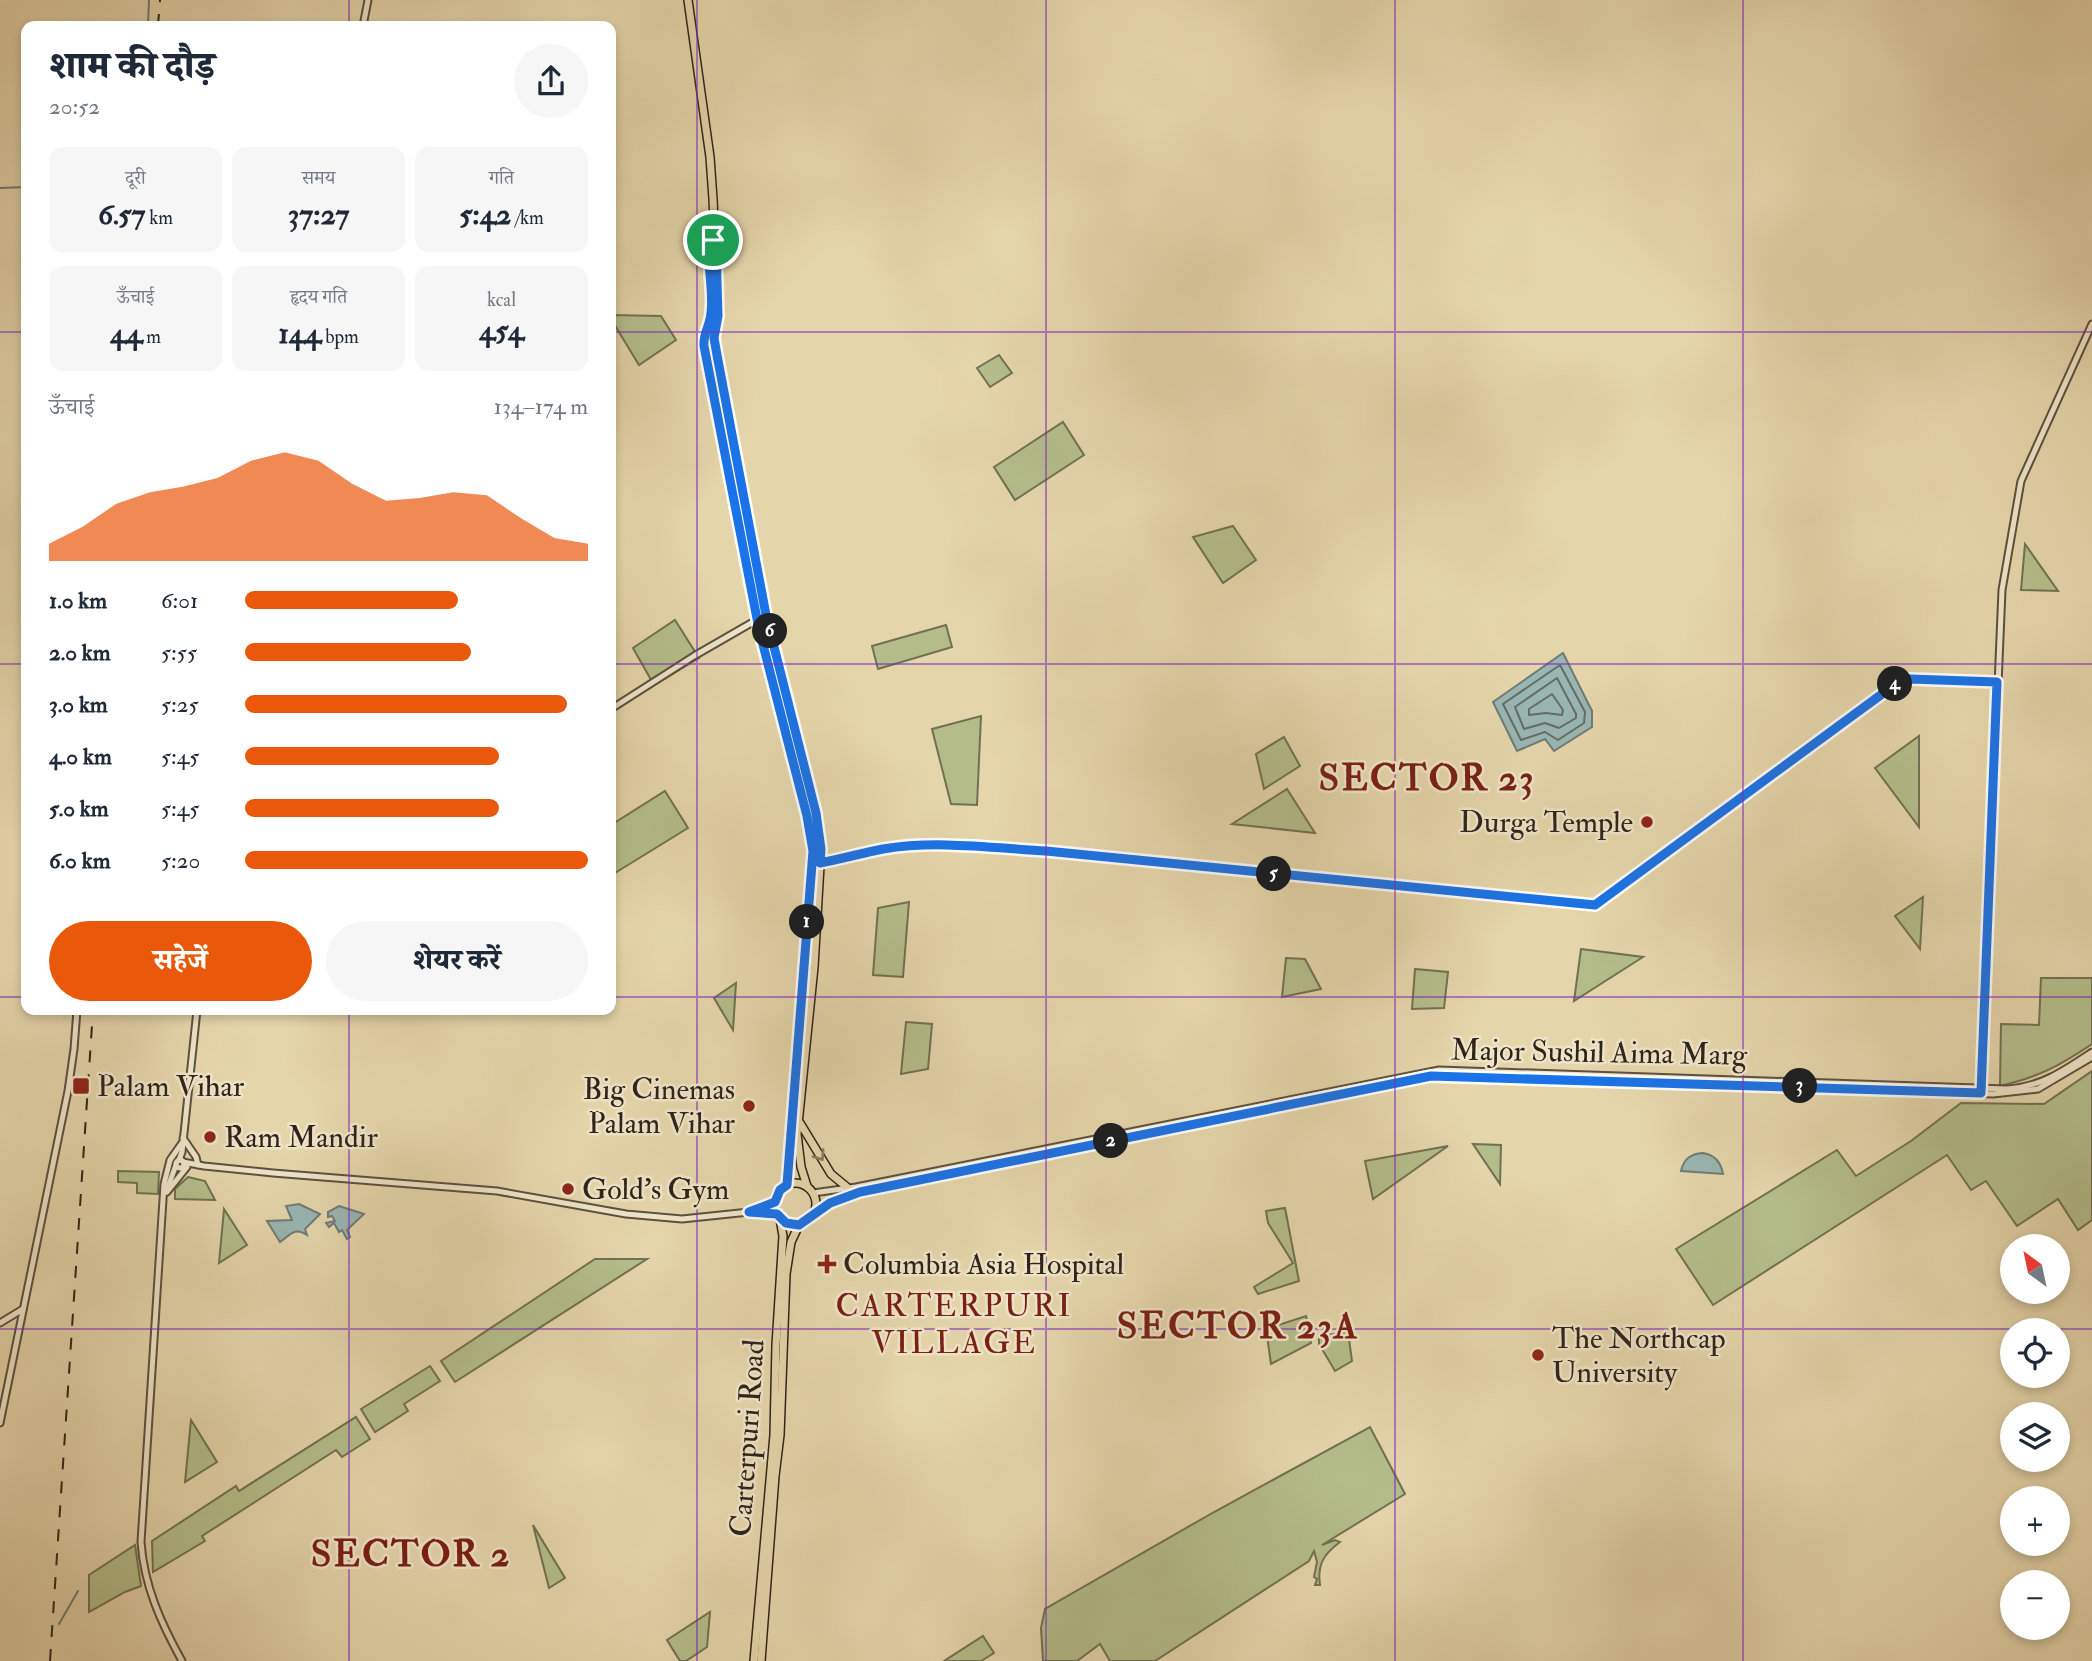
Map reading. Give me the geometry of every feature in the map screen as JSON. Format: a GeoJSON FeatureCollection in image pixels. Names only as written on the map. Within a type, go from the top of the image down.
{"type":"FeatureCollection","features":[{"type":"Feature","properties":{"kind":"main road"},"geometry":{"type":"LineString","coordinates":[[688,0],[710,157],[713,240],[710,258],[710,318],[703,338],[704,346],[757,618],[807,816],[813,851],[787,1185]]}},
{"type":"Feature","properties":{"kind":"main road"},"geometry":{"type":"LineString","coordinates":[[713,240],[716,249],[718,310],[714,338],[766,615],[816,813],[821,849],[814,967],[798,1119],[799,1152],[807,1186],[816,1203],[811,1218],[799,1225],[786,1223],[779,1216],[775,1202],[780,1190],[794,1183],[807,1186]]}},
{"type":"Feature","properties":{"kind":"main road"},"geometry":{"type":"LineString","coordinates":[[798,1119],[831,1174],[848,1188]]}},
{"type":"Feature","properties":{"kind":"main road","name":"Carterpuri Road"},"geometry":{"type":"LineString","coordinates":[[754,1661],[774,1435],[783,1236],[779,1216]]}},
{"type":"Feature","properties":{"kind":"main road","name":"Carterpuri Road"},"geometry":{"type":"LineString","coordinates":[[761,1661],[780,1435],[786,1273],[791,1241],[799,1225]]}},
{"type":"Feature","properties":{"kind":"street"},"geometry":{"type":"LineString","coordinates":[[364,21],[368,0]]}},
{"type":"Feature","properties":{"kind":"street"},"geometry":{"type":"LineString","coordinates":[[1981,1090],[2001,590],[2019,490],[2092,324]]}},
{"type":"Feature","properties":{"kind":"street"},"geometry":{"type":"LineString","coordinates":[[616,706],[766,615]]}},
{"type":"Feature","properties":{"kind":"street"},"geometry":{"type":"LineString","coordinates":[[811,864],[885,849],[915,846],[976,847],[1046,851],[1595,905],[1897,683],[1910,679],[1997,682]]}},
{"type":"Feature","properties":{"kind":"street"},"geometry":{"type":"LineString","coordinates":[[0,1423],[68,1091],[77,1015]]}},
{"type":"Feature","properties":{"kind":"street"},"geometry":{"type":"LineString","coordinates":[[164,1196],[181,1164],[196,1015]]}},
{"type":"Feature","properties":{"kind":"street","name":"Major Sushil Aima Marg"},"geometry":{"type":"LineString","coordinates":[[813,1193],[1439,1070],[1667,1076],[2015,1093],[2038,1089],[2092,1054]]}},
{"type":"Feature","properties":{"kind":"street","name":"Major Sushil Aima Marg"},"geometry":{"type":"LineString","coordinates":[[815,1212],[836,1200],[860,1192],[1431,1076],[1981,1090]]}},
{"type":"Feature","properties":{"kind":"street"},"geometry":{"type":"LineString","coordinates":[[183,1141],[199,1165]]}},
{"type":"Feature","properties":{"kind":"street"},"geometry":{"type":"LineString","coordinates":[[182,1661],[162,1625],[151,1597],[141,1542],[167,1166],[183,1141]]}},
{"type":"Feature","properties":{"kind":"street"},"geometry":{"type":"LineString","coordinates":[[181,1164],[489,1190],[626,1214],[682,1220],[749,1212],[775,1202]]}},
{"type":"Feature","properties":{"kind":"street"},"geometry":{"type":"LineString","coordinates":[[164,1196],[181,1164]]}},
{"type":"Feature","properties":{"kind":"street"},"geometry":{"type":"LineString","coordinates":[[749,1212],[779,1216]]}},
{"type":"Feature","properties":{"kind":"street"},"geometry":{"type":"LineString","coordinates":[[0,1323],[23,1309]]}},
{"type":"Feature","properties":{"kind":"green space"},"geometry":{"type":"Polygon","coordinates":[[[616,315],[661,316],[676,340],[639,365],[616,327],[616,315]]]}},
{"type":"Feature","properties":{"kind":"green space"},"geometry":{"type":"Polygon","coordinates":[[[999,355],[1012,373],[990,387],[977,368],[999,355]]]}},
{"type":"Feature","properties":{"kind":"green space"},"geometry":{"type":"Polygon","coordinates":[[[1063,422],[1084,455],[1015,500],[994,467],[1063,422]]]}},
{"type":"Feature","properties":{"kind":"green space"},"geometry":{"type":"Polygon","coordinates":[[[1233,526],[1256,560],[1223,583],[1193,537],[1233,526]]]}},
{"type":"Feature","properties":{"kind":"green space"},"geometry":{"type":"Polygon","coordinates":[[[2025,544],[2058,591],[2021,590],[2025,544]]]}},
{"type":"Feature","properties":{"kind":"green space"},"geometry":{"type":"Polygon","coordinates":[[[675,620],[699,658],[654,685],[633,648],[675,620]]]}},
{"type":"Feature","properties":{"kind":"green space"},"geometry":{"type":"Polygon","coordinates":[[[946,625],[952,647],[878,669],[872,646],[946,625]]]}},
{"type":"Feature","properties":{"kind":"green space"},"geometry":{"type":"Polygon","coordinates":[[[981,716],[977,805],[951,804],[932,729],[981,716]]]}},
{"type":"Feature","properties":{"kind":"green space"},"geometry":{"type":"Polygon","coordinates":[[[1919,736],[1919,827],[1875,768],[1919,736]]]}},
{"type":"Feature","properties":{"kind":"green space"},"geometry":{"type":"Polygon","coordinates":[[[1284,737],[1300,766],[1264,789],[1256,754],[1284,737]]]}},
{"type":"Feature","properties":{"kind":"green space"},"geometry":{"type":"Polygon","coordinates":[[[1287,789],[1315,833],[1232,824],[1287,789]]]}},
{"type":"Feature","properties":{"kind":"green space"},"geometry":{"type":"Polygon","coordinates":[[[665,791],[688,828],[616,872],[616,822],[665,791]]]}},
{"type":"Feature","properties":{"kind":"green space"},"geometry":{"type":"Polygon","coordinates":[[[1923,897],[1920,949],[1895,916],[1923,897]]]}},
{"type":"Feature","properties":{"kind":"green space"},"geometry":{"type":"Polygon","coordinates":[[[909,902],[903,977],[873,975],[878,908],[909,902]]]}},
{"type":"Feature","properties":{"kind":"green space"},"geometry":{"type":"Polygon","coordinates":[[[1581,949],[1643,957],[1574,1001],[1581,949]]]}},
{"type":"Feature","properties":{"kind":"green space"},"geometry":{"type":"Polygon","coordinates":[[[1286,958],[1305,959],[1321,989],[1282,997],[1286,958]]]}},
{"type":"Feature","properties":{"kind":"green space"},"geometry":{"type":"Polygon","coordinates":[[[1415,969],[1448,972],[1444,1008],[1412,1009],[1415,969]]]}},
{"type":"Feature","properties":{"kind":"green space"},"geometry":{"type":"Polygon","coordinates":[[[2041,978],[2092,978],[2092,1044],[2048,1070],[2000,1086],[2001,1024],[2039,1025],[2041,978]]]}},
{"type":"Feature","properties":{"kind":"green space"},"geometry":{"type":"Polygon","coordinates":[[[736,983],[733,1030],[714,998],[736,983]]]}},
{"type":"Feature","properties":{"kind":"green space"},"geometry":{"type":"Polygon","coordinates":[[[906,1022],[932,1024],[928,1069],[901,1074],[906,1022]]]}},
{"type":"Feature","properties":{"kind":"green space"},"geometry":{"type":"Polygon","coordinates":[[[2092,1071],[2092,1220],[2078,1230],[2058,1199],[2017,1226],[1986,1181],[1971,1190],[1947,1155],[1713,1305],[1676,1249],[1837,1150],[1856,1176],[1911,1141],[1961,1103],[2044,1104],[2092,1071]]]}},
{"type":"Feature","properties":{"kind":"green space"},"geometry":{"type":"Polygon","coordinates":[[[1473,1144],[1501,1145],[1500,1184],[1473,1144]]]}},
{"type":"Feature","properties":{"kind":"green space"},"geometry":{"type":"Polygon","coordinates":[[[1448,1146],[1373,1199],[1365,1161],[1448,1146]]]}},
{"type":"Feature","properties":{"kind":"green space"},"geometry":{"type":"Polygon","coordinates":[[[118,1171],[159,1172],[158,1194],[137,1193],[137,1183],[118,1182],[118,1171]]]}},
{"type":"Feature","properties":{"kind":"green space"},"geometry":{"type":"Polygon","coordinates":[[[188,1177],[205,1181],[215,1200],[175,1199],[175,1189],[188,1177]]]}},
{"type":"Feature","properties":{"kind":"green space"},"geometry":{"type":"Polygon","coordinates":[[[1285,1208],[1299,1281],[1258,1294],[1254,1287],[1293,1263],[1268,1223],[1266,1211],[1285,1208]]]}},
{"type":"Feature","properties":{"kind":"green space"},"geometry":{"type":"Polygon","coordinates":[[[224,1209],[247,1245],[219,1263],[224,1209]]]}},
{"type":"Feature","properties":{"kind":"green space"},"geometry":{"type":"Polygon","coordinates":[[[595,1259],[647,1259],[455,1382],[441,1361],[595,1259]]]}},
{"type":"Feature","properties":{"kind":"green space"},"geometry":{"type":"Polygon","coordinates":[[[1306,1316],[1311,1343],[1271,1364],[1266,1329],[1306,1316]]]}},
{"type":"Feature","properties":{"kind":"green space"},"geometry":{"type":"Polygon","coordinates":[[[1348,1332],[1352,1361],[1335,1371],[1319,1344],[1319,1336],[1348,1332]]]}},
{"type":"Feature","properties":{"kind":"green space"},"geometry":{"type":"Polygon","coordinates":[[[430,1366],[440,1381],[404,1404],[408,1411],[375,1432],[361,1409],[430,1366]]]}},
{"type":"Feature","properties":{"kind":"green space"},"geometry":{"type":"Polygon","coordinates":[[[356,1417],[370,1439],[342,1457],[336,1450],[202,1536],[205,1541],[153,1572],[152,1541],[236,1486],[239,1491],[356,1417]]]}},
{"type":"Feature","properties":{"kind":"green space"},"geometry":{"type":"Polygon","coordinates":[[[191,1420],[217,1462],[185,1482],[191,1420]]]}},
{"type":"Feature","properties":{"kind":"green space"},"geometry":{"type":"Polygon","coordinates":[[[1370,1427],[1405,1494],[1322,1545],[1335,1540],[1340,1542],[1323,1560],[1320,1585],[1315,1585],[1317,1562],[1314,1551],[1309,1561],[1155,1661],[1110,1661],[1100,1644],[1077,1661],[1043,1661],[1041,1628],[1045,1609],[1370,1427]]]}},
{"type":"Feature","properties":{"kind":"green space"},"geometry":{"type":"Polygon","coordinates":[[[533,1525],[565,1578],[549,1588],[533,1525]]]}},
{"type":"Feature","properties":{"kind":"green space"},"geometry":{"type":"Polygon","coordinates":[[[135,1545],[141,1586],[89,1612],[89,1575],[135,1545]]]}},
{"type":"Feature","properties":{"kind":"green space"},"geometry":{"type":"Polygon","coordinates":[[[710,1612],[707,1647],[686,1661],[680,1661],[667,1640],[710,1612]]]}},
{"type":"Feature","properties":{"kind":"green space"},"geometry":{"type":"Polygon","coordinates":[[[983,1636],[994,1653],[981,1661],[944,1661],[983,1636]]]}},
{"type":"Feature","properties":{"kind":"water"},"geometry":{"type":"Polygon","coordinates":[[[1563,653],[1592,711],[1592,727],[1554,751],[1545,739],[1517,751],[1493,702],[1563,653]]]}},
{"type":"Feature","properties":{"kind":"water"},"geometry":{"type":"Polygon","coordinates":[[[1703,1153],[1717,1160],[1723,1174],[1681,1171],[1689,1157],[1703,1153]]]}},
{"type":"Feature","properties":{"kind":"water"},"geometry":{"type":"Polygon","coordinates":[[[299,1204],[320,1214],[305,1229],[307,1235],[296,1232],[280,1242],[267,1221],[292,1220],[286,1206],[299,1204]]]}},
{"type":"Feature","properties":{"kind":"water"},"geometry":{"type":"Polygon","coordinates":[[[339,1206],[364,1214],[347,1230],[350,1237],[347,1239],[334,1223],[329,1227],[326,1223],[335,1221],[332,1216],[328,1217],[328,1212],[339,1206]]]}},
{"type":"Feature","properties":{"kind":"waterway"},"geometry":{"type":"LineString","coordinates":[[148,21],[149,0]]}},
{"type":"Feature","properties":{"kind":"waterway"},"geometry":{"type":"LineString","coordinates":[[0,188],[21,187]]}},
{"type":"Feature","properties":{"kind":"waterway"},"geometry":{"type":"LineString","coordinates":[[59,1624],[78,1591]]}},
{"type":"Feature","properties":{"kind":"railway"},"geometry":{"type":"LineString","coordinates":[[158,21],[160,0]]}},
{"type":"Feature","properties":{"kind":"railway"},"geometry":{"type":"LineString","coordinates":[[50,1661],[93,1015]]}},
{"type":"Feature","properties":{"kind":"place","name":"Durga Temple"},"geometry":{"type":"Point","coordinates":[1647,822]}},
{"type":"Feature","properties":{"kind":"place","name":"Palam Vihar"},"geometry":{"type":"Point","coordinates":[81,1086]}},
{"type":"Feature","properties":{"kind":"place","name":"Big Cinemas Palam Vihar"},"geometry":{"type":"Point","coordinates":[749,1106]}},
{"type":"Feature","properties":{"kind":"place","name":"Ram Mandir"},"geometry":{"type":"Point","coordinates":[210,1137]}},
{"type":"Feature","properties":{"kind":"place","name":"Gold's Gym"},"geometry":{"type":"Point","coordinates":[568,1189]}},
{"type":"Feature","properties":{"kind":"place","name":"Columbia Asia Hospital"},"geometry":{"type":"Point","coordinates":[827,1264]}},
{"type":"Feature","properties":{"kind":"place","name":"The Northcap University"},"geometry":{"type":"Point","coordinates":[1538,1355]}},
{"type":"Feature","properties":{"kind":"district","name":"SECTOR 23"},"geometry":{"type":"Point","coordinates":[1427,777]}},
{"type":"Feature","properties":{"kind":"district","name":"CARTERPURI VILLAGE"},"geometry":{"type":"Point","coordinates":[954,1324]}},
{"type":"Feature","properties":{"kind":"district","name":"SECTOR 23A"},"geometry":{"type":"Point","coordinates":[1238,1325]}},
{"type":"Feature","properties":{"kind":"district","name":"SECTOR 2"},"geometry":{"type":"Point","coordinates":[411,1553]}},
{"type":"Feature","properties":{"kind":"route"},"geometry":{"type":"LineString","coordinates":[[713,240],[716,249],[718,310],[714,338],[766,615],[816,813],[821,849],[820,863],[885,849],[915,846],[976,847],[1046,851],[1595,905],[1891,686],[1910,679],[1997,682],[1981,1093],[1431,1076],[860,1192],[830,1203],[799,1225],[786,1223],[777,1214],[749,1212],[775,1202],[780,1190],[787,1185],[813,851],[807,816],[759,629],[704,346],[703,338],[710,318],[710,249],[713,240]]}}]}
